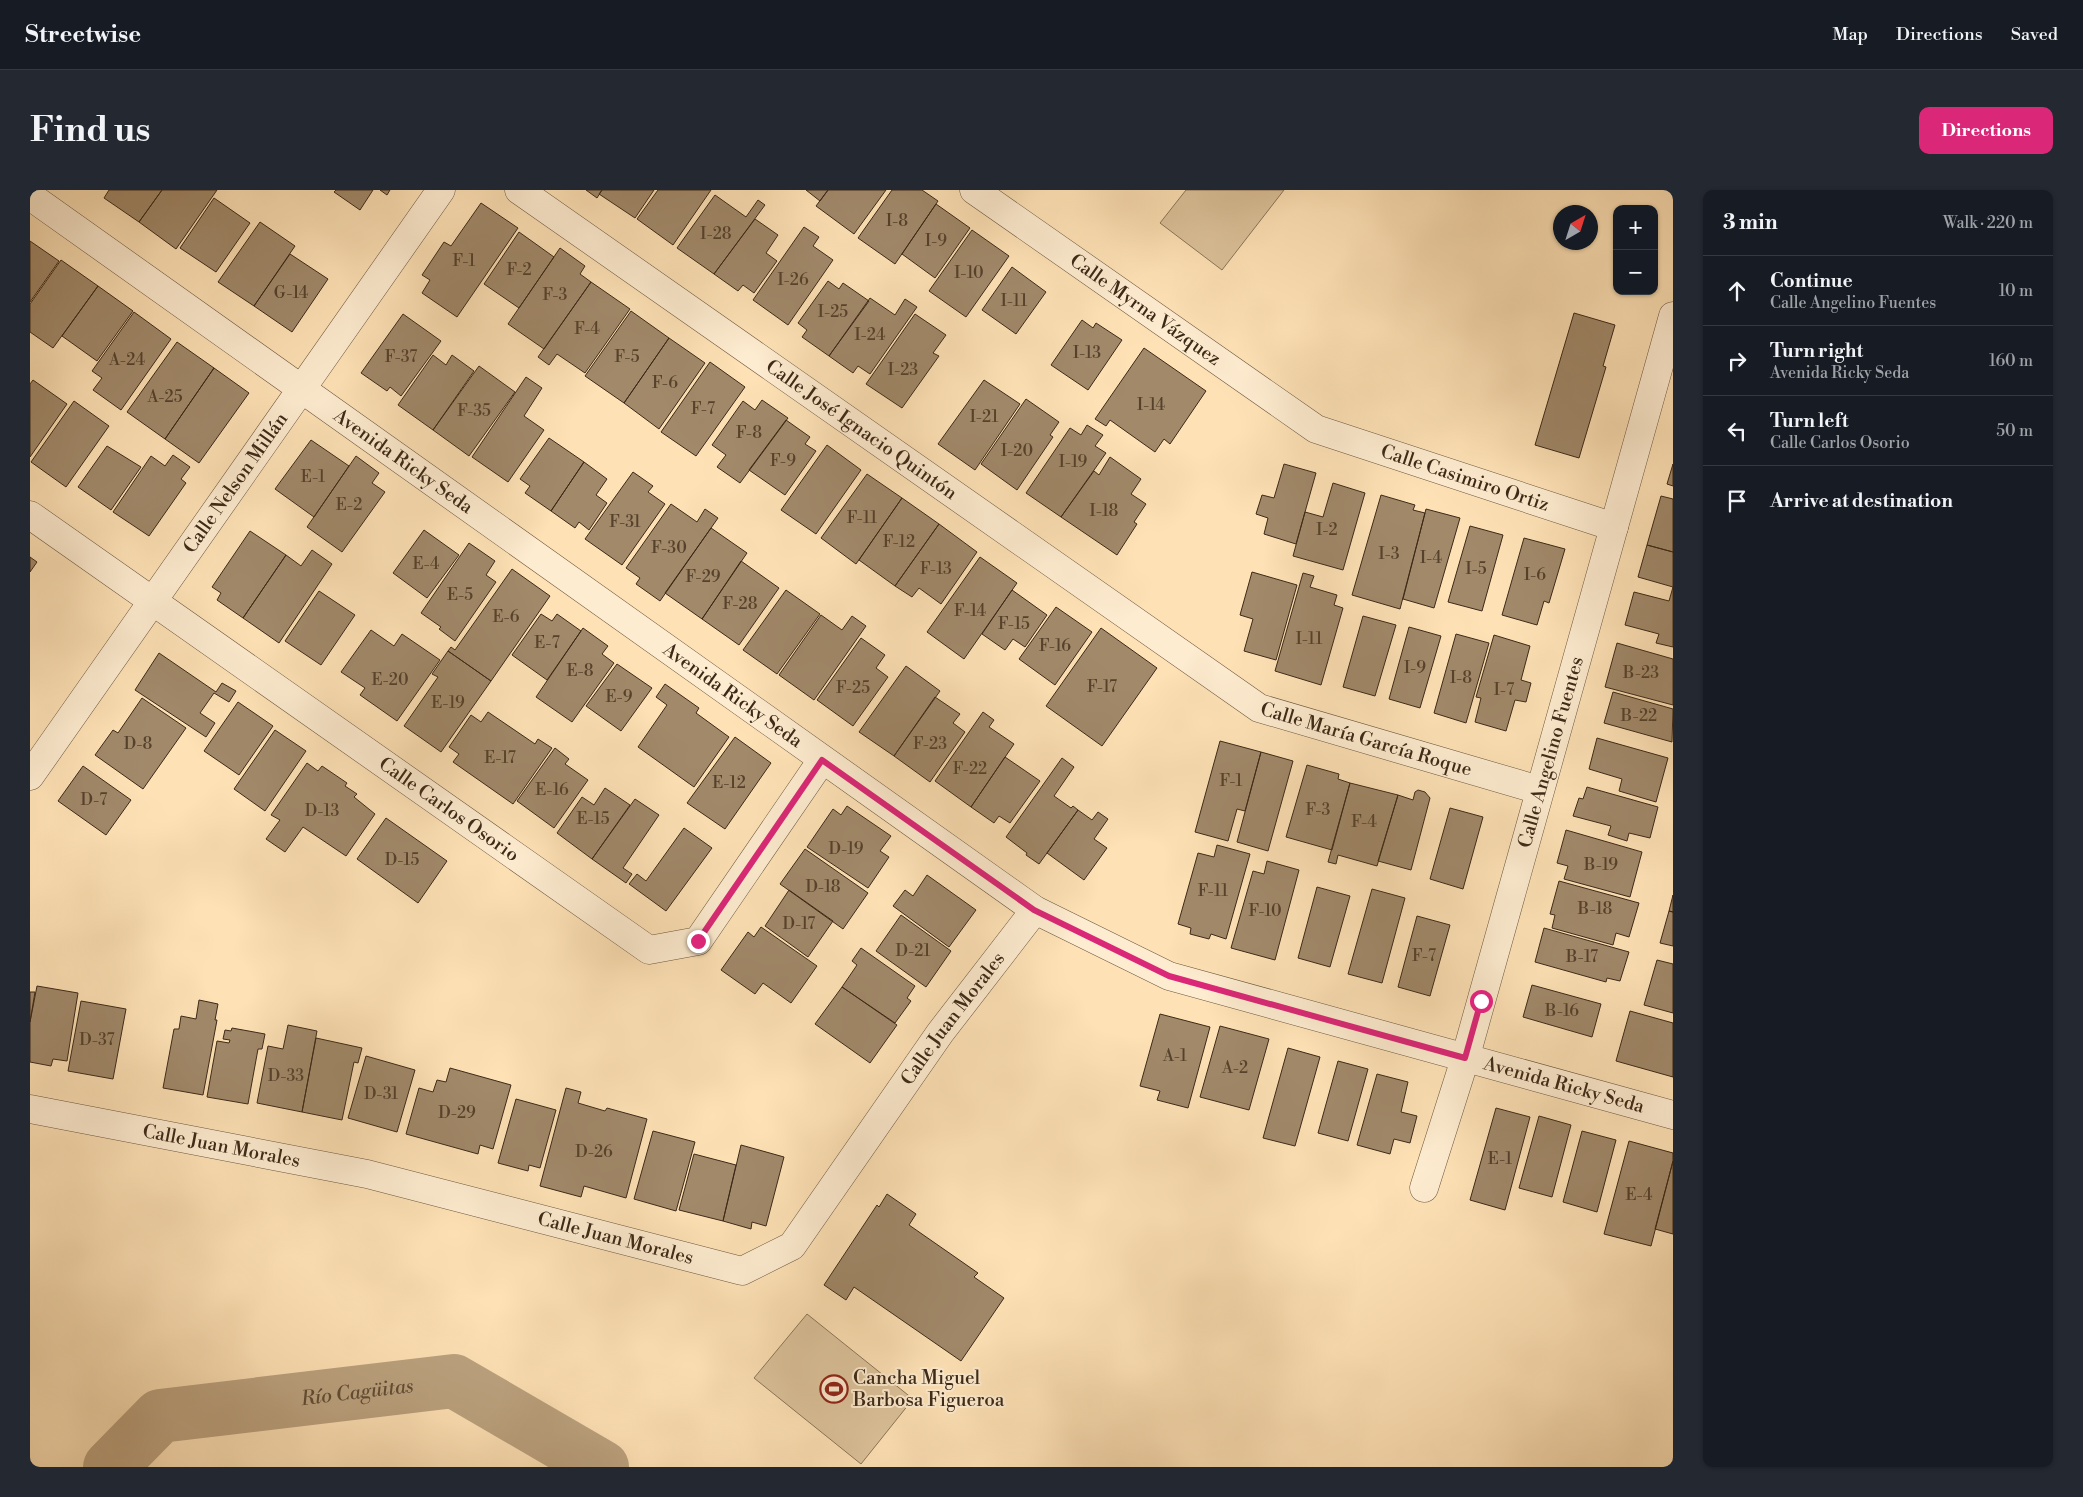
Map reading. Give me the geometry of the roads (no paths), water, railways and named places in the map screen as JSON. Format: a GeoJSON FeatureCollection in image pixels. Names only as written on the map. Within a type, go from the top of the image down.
{"type":"FeatureCollection","features":[{"type":"Feature","properties":{"kind":"street","name":"Calle Nelson Millán"},"geometry":{"type":"LineString","coordinates":[[30,776],[441,190]]}},
{"type":"Feature","properties":{"kind":"street","name":"Calle José Ignacio Quintón"},"geometry":{"type":"LineString","coordinates":[[519,190],[1204,669]]}},
{"type":"Feature","properties":{"kind":"street","name":"Calle Myrna Vázquez"},"geometry":{"type":"LineString","coordinates":[[974,190],[1316,429]]}},
{"type":"Feature","properties":{"kind":"street","name":"Avenida Ricky Seda"},"geometry":{"type":"LineString","coordinates":[[30,196],[1034,910],[1169,976],[1673,1115]]}},
{"type":"Feature","properties":{"kind":"street","name":"Calle Angelino Fuentes"},"geometry":{"type":"LineString","coordinates":[[1424,1188],[1465,1058],[1673,316]]}},
{"type":"Feature","properties":{"kind":"street","name":"Calle Casimiro Ortiz"},"geometry":{"type":"LineString","coordinates":[[1316,429],[1614,527]]}},
{"type":"Feature","properties":{"kind":"street","name":"Calle Carlos Osorio"},"geometry":{"type":"LineString","coordinates":[[30,514],[649,950],[698,941],[822,760]]}},
{"type":"Feature","properties":{"kind":"street","name":"Calle María García Roque"},"geometry":{"type":"LineString","coordinates":[[1204,669],[1259,708],[1539,790]]}},
{"type":"Feature","properties":{"kind":"street","name":"Calle Juan Morales"},"geometry":{"type":"LineString","coordinates":[[30,1108],[367,1174],[742,1271],[792,1246],[940,1033],[1034,910]]}},
{"type":"Feature","properties":{"kind":"waterway","name":"Río Cagüitas"},"geometry":{"type":"LineString","coordinates":[[110,1467],[160,1416],[454,1381],[602,1467]]}},
{"type":"Feature","properties":{"kind":"place","name":"Cancha Miguel Barbosa Figueroa"},"geometry":{"type":"Point","coordinates":[834,1389]}}]}
